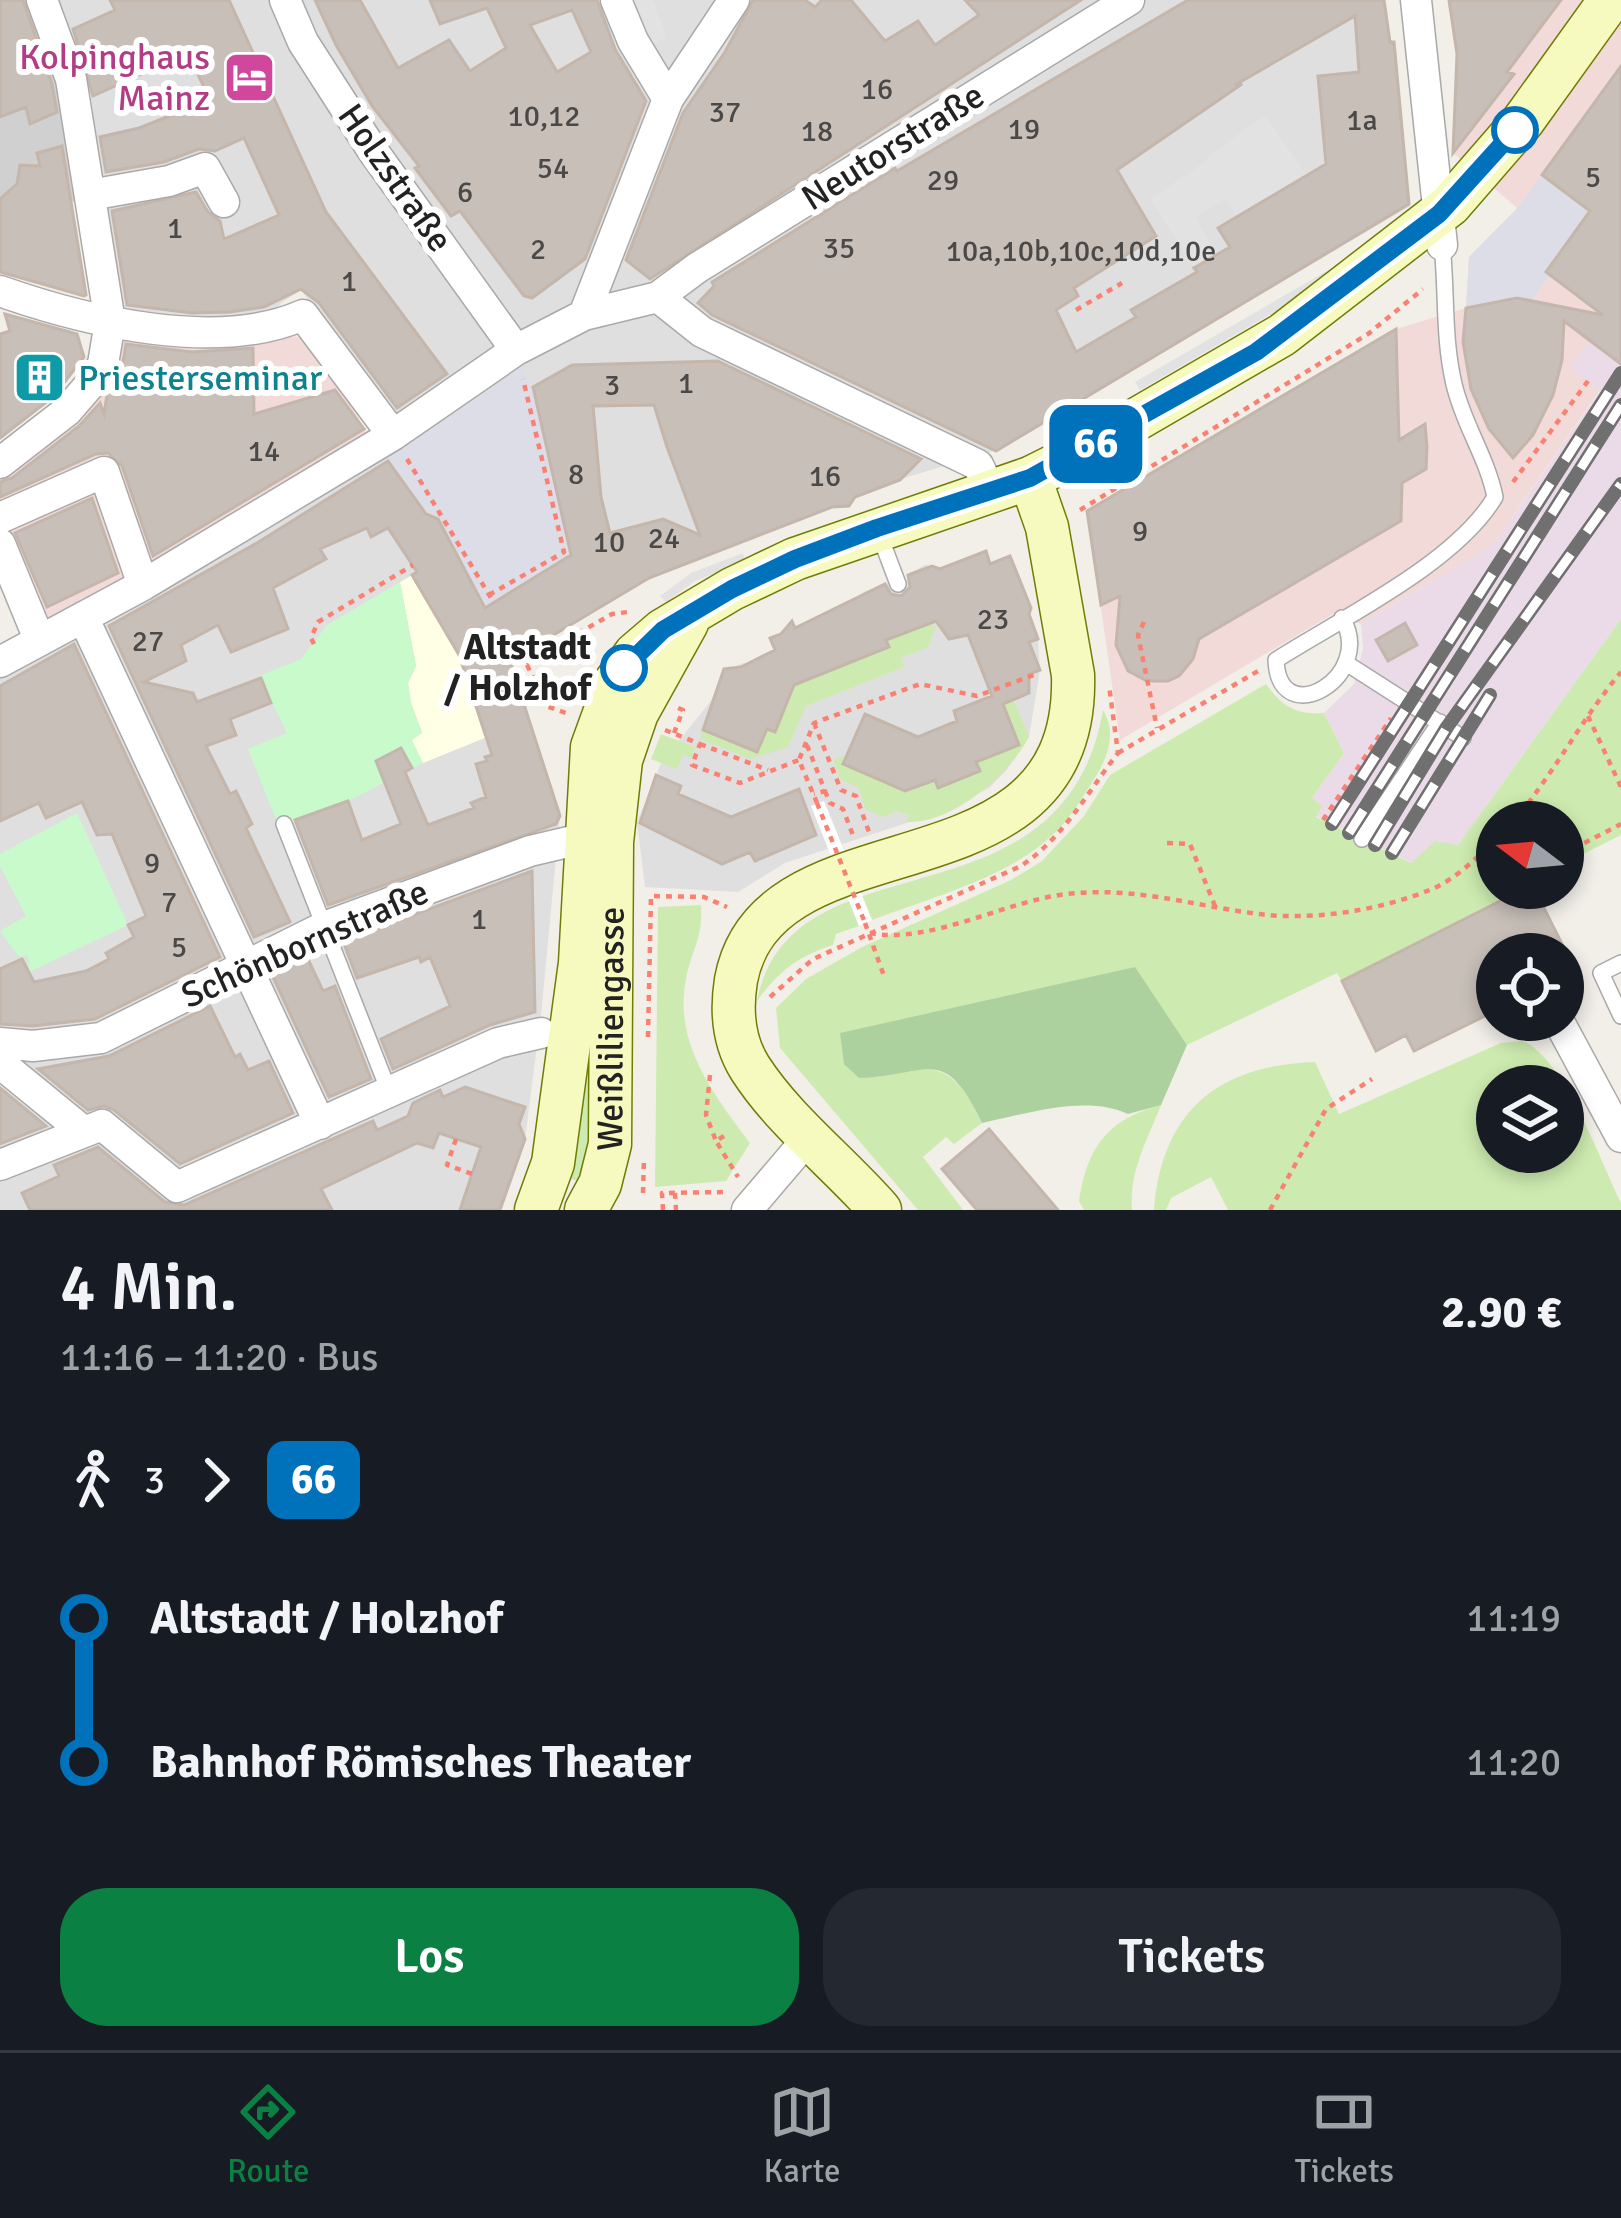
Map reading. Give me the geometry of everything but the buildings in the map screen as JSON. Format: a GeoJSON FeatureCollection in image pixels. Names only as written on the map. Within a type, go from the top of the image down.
{"type":"FeatureCollection","features":[{"type":"Feature","properties":{"kind":"street"},"geometry":{"type":"LineString","coordinates":[[0,464],[67,411],[103,364],[110,322],[71,79],[42,0]]}},
{"type":"Feature","properties":{"kind":"street","name":"Holzstraße"},"geometry":{"type":"LineString","coordinates":[[285,0],[302,42],[373,152],[516,350]]}},
{"type":"Feature","properties":{"kind":"street"},"geometry":{"type":"LineString","coordinates":[[616,0],[668,100]]}},
{"type":"Feature","properties":{"kind":"street"},"geometry":{"type":"LineString","coordinates":[[584,315],[668,100],[734,0]]}},
{"type":"Feature","properties":{"kind":"street","name":"Neutorstraße"},"geometry":{"type":"LineString","coordinates":[[658,297],[697,268],[1129,0]]}},
{"type":"Feature","properties":{"kind":"street"},"geometry":{"type":"LineString","coordinates":[[1416,0],[1441,230]]}},
{"type":"Feature","properties":{"kind":"street"},"geometry":{"type":"LineString","coordinates":[[599,842],[629,734],[691,617],[767,572],[877,528],[1010,484],[1085,451],[1282,335],[1441,230],[1612,0]]}},
{"type":"Feature","properties":{"kind":"street"},"geometry":{"type":"LineString","coordinates":[[90,195],[170,182],[205,168],[224,202]]}},
{"type":"Feature","properties":{"kind":"street"},"geometry":{"type":"LineString","coordinates":[[0,291],[110,322],[193,332],[275,327],[303,315],[393,435]]}},
{"type":"Feature","properties":{"kind":"street"},"geometry":{"type":"LineString","coordinates":[[0,662],[143,585],[393,435],[516,350],[584,315],[658,297],[702,332],[1010,484],[1047,527],[1073,676],[1067,736],[1058,756],[1031,792],[997,820],[920,852],[814,885],[765,916],[749,939],[735,989],[736,1040],[748,1066],[771,1097],[880,1210]]}},
{"type":"Feature","properties":{"kind":"street"},"geometry":{"type":"LineString","coordinates":[[0,518],[104,472],[143,585]]}},
{"type":"Feature","properties":{"kind":"street"},"geometry":{"type":"LineString","coordinates":[[0,544],[39,639]]}},
{"type":"Feature","properties":{"kind":"street"},"geometry":{"type":"LineString","coordinates":[[83,617],[320,1124]]}},
{"type":"Feature","properties":{"kind":"street","name":"Schönbornstraße"},"geometry":{"type":"LineString","coordinates":[[0,1043],[33,1046],[101,1038],[324,927],[530,851],[599,842]]}},
{"type":"Feature","properties":{"kind":"street","name":"Weißliliengasse"},"geometry":{"type":"LineString","coordinates":[[536,1210],[554,1162],[599,842]]}},
{"type":"Feature","properties":{"kind":"street","name":"Weißliliengasse"},"geometry":{"type":"LineString","coordinates":[[586,1210],[600,1184],[610,1144],[599,842]]}},
{"type":"Feature","properties":{"kind":"street"},"geometry":{"type":"LineString","coordinates":[[0,1165],[102,1125],[177,1187],[499,1043],[541,1033]]}},
{"type":"Feature","properties":{"kind":"street"},"geometry":{"type":"LineString","coordinates":[[1569,1041],[1621,1137]]}},
{"type":"Feature","properties":{"kind":"street"},"geometry":{"type":"LineString","coordinates":[[0,1063],[83,1131]]}},
{"type":"Feature","properties":{"kind":"street"},"geometry":{"type":"LineString","coordinates":[[738,1195],[811,1136]]}},
{"type":"Feature","properties":{"kind":"lane"},"geometry":{"type":"LineString","coordinates":[[1342,618],[1349,636],[1346,663],[1324,690],[1304,695],[1282,684],[1276,660],[1342,618],[1451,550],[1470,533],[1495,497],[1483,454],[1460,408],[1448,357],[1441,230]]}},
{"type":"Feature","properties":{"kind":"lane"},"geometry":{"type":"LineString","coordinates":[[877,528],[898,584]]}},
{"type":"Feature","properties":{"kind":"lane"},"geometry":{"type":"LineString","coordinates":[[1346,663],[1463,738]]}},
{"type":"Feature","properties":{"kind":"lane"},"geometry":{"type":"LineString","coordinates":[[1362,839],[1440,722]]}},
{"type":"Feature","properties":{"kind":"lane"},"geometry":{"type":"LineString","coordinates":[[284,824],[390,1094]]}},
{"type":"Feature","properties":{"kind":"lane"},"geometry":{"type":"LineString","coordinates":[[1621,963],[1601,973],[1621,1016]]}},
{"type":"Feature","properties":{"kind":"path"},"geometry":{"type":"LineString","coordinates":[[1076,310],[1122,283]]}},
{"type":"Feature","properties":{"kind":"path"},"geometry":{"type":"LineString","coordinates":[[1077,512],[1368,334],[1420,292]]}},
{"type":"Feature","properties":{"kind":"path"},"geometry":{"type":"LineString","coordinates":[[489,595],[564,552],[516,350]]}},
{"type":"Feature","properties":{"kind":"path"},"geometry":{"type":"LineString","coordinates":[[1520,476],[1588,381]]}},
{"type":"Feature","properties":{"kind":"path"},"geometry":{"type":"LineString","coordinates":[[393,435],[494,603]]}},
{"type":"Feature","properties":{"kind":"path"},"geometry":{"type":"LineString","coordinates":[[449,545],[458,541]]}},
{"type":"Feature","properties":{"kind":"path"},"geometry":{"type":"LineString","coordinates":[[314,644],[311,638],[318,622],[413,565]]}},
{"type":"Feature","properties":{"kind":"path"},"geometry":{"type":"LineString","coordinates":[[526,663],[612,614],[628,612]]}},
{"type":"Feature","properties":{"kind":"path"},"geometry":{"type":"LineString","coordinates":[[1144,622],[1138,635],[1156,728]]}},
{"type":"Feature","properties":{"kind":"path"},"geometry":{"type":"LineString","coordinates":[[522,654],[546,706],[576,716]]}},
{"type":"Feature","properties":{"kind":"path"},"geometry":{"type":"LineString","coordinates":[[1118,753],[1276,660]]}},
{"type":"Feature","properties":{"kind":"path"},"geometry":{"type":"LineString","coordinates":[[884,976],[799,760],[814,723],[920,684],[977,696],[1044,670]]}},
{"type":"Feature","properties":{"kind":"path"},"geometry":{"type":"LineString","coordinates":[[1531,801],[1586,713],[1621,672]]}},
{"type":"Feature","properties":{"kind":"path"},"geometry":{"type":"LineString","coordinates":[[1323,820],[1404,699]]}},
{"type":"Feature","properties":{"kind":"path"},"geometry":{"type":"LineString","coordinates":[[671,705],[683,710],[674,733]]}},
{"type":"Feature","properties":{"kind":"path"},"geometry":{"type":"LineString","coordinates":[[1586,713],[1621,787]]}},
{"type":"Feature","properties":{"kind":"path"},"geometry":{"type":"LineString","coordinates":[[814,723],[841,790],[856,796],[872,838]]}},
{"type":"Feature","properties":{"kind":"path"},"geometry":{"type":"LineString","coordinates":[[658,727],[769,770]]}},
{"type":"Feature","properties":{"kind":"path"},"geometry":{"type":"LineString","coordinates":[[806,742],[830,803],[843,809],[856,843]]}},
{"type":"Feature","properties":{"kind":"path"},"geometry":{"type":"LineString","coordinates":[[700,744],[692,765],[740,783],[799,760]]}},
{"type":"Feature","properties":{"kind":"path"},"geometry":{"type":"LineString","coordinates":[[814,794],[825,790]]}},
{"type":"Feature","properties":{"kind":"path"},"geometry":{"type":"LineString","coordinates":[[1584,843],[1621,824]]}},
{"type":"Feature","properties":{"kind":"path"},"geometry":{"type":"LineString","coordinates":[[1167,843],[1190,844],[1215,906]]}},
{"type":"Feature","properties":{"kind":"path"},"geometry":{"type":"LineString","coordinates":[[766,1003],[813,959],[870,933],[892,937],[1066,894],[1116,891],[1263,915],[1321,914],[1383,904],[1436,888],[1476,855]]}},
{"type":"Feature","properties":{"kind":"path"},"geometry":{"type":"LineString","coordinates":[[648,1050],[651,896],[704,897],[727,907]]}},
{"type":"Feature","properties":{"kind":"path"},"geometry":{"type":"LineString","coordinates":[[663,1210],[662,1193],[738,1195],[706,1115],[710,1075]]}},
{"type":"Feature","properties":{"kind":"path"},"geometry":{"type":"LineString","coordinates":[[1270,1210],[1326,1108],[1372,1079]]}},
{"type":"Feature","properties":{"kind":"path"},"geometry":{"type":"LineString","coordinates":[[716,1141],[724,1136]]}},
{"type":"Feature","properties":{"kind":"path"},"geometry":{"type":"LineString","coordinates":[[456,1139],[447,1165],[472,1174]]}},
{"type":"Feature","properties":{"kind":"path"},"geometry":{"type":"LineString","coordinates":[[643,1193],[644,1154]]}},
{"type":"Feature","properties":{"kind":"path"},"geometry":{"type":"LineString","coordinates":[[675,1193],[676,1210]]}},
{"type":"Feature","properties":{"kind":"shaded area"},"geometry":{"type":"Polygon","coordinates":[[[0,0],[29,0],[63,95],[80,201],[0,216],[0,0]]]}},
{"type":"Feature","properties":{"kind":"shaded area"},"geometry":{"type":"Polygon","coordinates":[[[52,0],[1384,0],[1390,42],[1394,42],[1410,206],[997,450],[901,479],[649,578],[510,661],[560,816],[525,1139],[500,1210],[0,1210],[0,659],[401,424],[301,290],[267,320],[197,323],[121,313],[91,97],[52,0]]]}},
{"type":"Feature","properties":{"kind":"shaded area"},"geometry":{"type":"Polygon","coordinates":[[[632,0],[653,0],[667,37],[649,45],[632,0]]]}},
{"type":"Feature","properties":{"kind":"shaded area"},"geometry":{"type":"Polygon","coordinates":[[[1449,0],[1621,0],[1621,308],[1600,390],[1493,545],[1361,624],[1333,614],[1120,740],[1087,511],[1396,329],[1466,308],[1469,257],[1517,208],[1453,153],[1461,46],[1455,46],[1449,0]]]}},
{"type":"Feature","properties":{"kind":"shaded area"},"geometry":{"type":"Polygon","coordinates":[[[1124,14],[1128,21],[709,282],[704,275],[1124,14]]]}},
{"type":"Feature","properties":{"kind":"shaded area"},"geometry":{"type":"Polygon","coordinates":[[[1265,115],[1307,176],[1237,218],[1226,199],[1195,217],[1216,255],[1194,268],[1150,199],[1265,115]]]}},
{"type":"Feature","properties":{"kind":"shaded area"},"geometry":{"type":"Polygon","coordinates":[[[1542,175],[1594,213],[1546,271],[1550,275],[1531,301],[1504,305],[1503,300],[1466,308],[1469,257],[1515,211],[1542,175]]]}},
{"type":"Feature","properties":{"kind":"shaded area"},"geometry":{"type":"Polygon","coordinates":[[[1325,272],[1338,275],[1140,390],[1135,382],[1325,272]]]}},
{"type":"Feature","properties":{"kind":"shaded area"},"geometry":{"type":"Polygon","coordinates":[[[1621,308],[1621,619],[1490,801],[1476,801],[1476,820],[1458,845],[1412,863],[1316,816],[1312,798],[1344,753],[1324,713],[1354,684],[1363,648],[1361,624],[1493,545],[1600,391],[1570,368],[1608,317],[1621,308]]]}},
{"type":"Feature","properties":{"kind":"shaded area"},"geometry":{"type":"Polygon","coordinates":[[[117,330],[306,337],[328,365],[368,436],[44,634],[0,530],[0,471],[117,330]]]}},
{"type":"Feature","properties":{"kind":"shaded area"},"geometry":{"type":"Polygon","coordinates":[[[519,363],[533,387],[571,555],[485,608],[438,519],[426,514],[381,451],[519,363]]]}},
{"type":"Feature","properties":{"kind":"shaded area"},"geometry":{"type":"Polygon","coordinates":[[[986,551],[991,564],[1010,556],[1038,639],[1040,670],[1029,737],[989,788],[946,810],[785,863],[738,892],[645,887],[637,822],[661,763],[714,697],[724,671],[743,663],[757,669],[759,658],[774,650],[770,638],[787,626],[865,599],[863,592],[911,579],[910,574],[926,564],[935,571],[986,551]]]}},
{"type":"Feature","properties":{"kind":"shaded area"},"geometry":{"type":"Polygon","coordinates":[[[453,552],[529,720],[423,763],[411,739],[422,732],[408,683],[416,666],[400,582],[453,552]]]}},
{"type":"Feature","properties":{"kind":"shaded area"},"geometry":{"type":"Polygon","coordinates":[[[743,553],[745,561],[695,581],[666,602],[660,596],[691,573],[743,553]]]}},
{"type":"Feature","properties":{"kind":"green space"},"geometry":{"type":"Polygon","coordinates":[[[400,582],[416,666],[408,683],[422,733],[412,740],[423,763],[348,801],[279,827],[248,749],[287,733],[259,676],[301,659],[327,625],[400,582]]]}},
{"type":"Feature","properties":{"kind":"green space"},"geometry":{"type":"Polygon","coordinates":[[[1621,619],[1621,835],[1584,854],[1584,801],[1490,801],[1621,619]]]}},
{"type":"Feature","properties":{"kind":"green space"},"geometry":{"type":"Polygon","coordinates":[[[929,624],[936,626],[928,647],[901,658],[904,667],[806,706],[788,747],[751,759],[700,739],[703,730],[775,731],[794,685],[888,648],[886,640],[929,624]]]}},
{"type":"Feature","properties":{"kind":"green space"},"geometry":{"type":"Polygon","coordinates":[[[1266,684],[1290,708],[1324,713],[1344,753],[1312,798],[1322,806],[1316,817],[1411,863],[1435,841],[1458,845],[1476,820],[1476,909],[1484,909],[1342,981],[1337,973],[1187,1045],[1134,967],[878,1077],[930,1069],[953,1079],[972,1104],[982,1123],[954,1144],[946,1137],[923,1157],[963,1210],[918,1210],[780,1048],[776,1008],[806,979],[1042,861],[1084,816],[1110,775],[1266,684]]]}},
{"type":"Feature","properties":{"kind":"green space"},"geometry":{"type":"Polygon","coordinates":[[[1002,700],[1014,700],[1029,737],[993,781],[942,815],[907,822],[909,815],[896,811],[884,817],[866,810],[858,787],[841,780],[833,760],[847,755],[844,764],[919,786],[935,780],[938,788],[979,771],[976,762],[1019,745],[1002,700]]]}},
{"type":"Feature","properties":{"kind":"green space"},"geometry":{"type":"Polygon","coordinates":[[[1103,710],[1110,736],[1103,763],[1074,810],[1049,838],[1011,865],[965,886],[872,920],[867,910],[855,916],[859,926],[836,934],[833,945],[790,966],[757,1001],[780,948],[820,915],[871,893],[985,857],[1037,827],[1078,781],[1103,710]]]}},
{"type":"Feature","properties":{"kind":"green space"},"geometry":{"type":"Polygon","coordinates":[[[661,734],[695,747],[691,758],[683,755],[677,769],[651,759],[661,734]]]}},
{"type":"Feature","properties":{"kind":"green space"},"geometry":{"type":"Polygon","coordinates":[[[77,813],[128,925],[29,972],[28,955],[19,957],[0,931],[26,916],[0,866],[0,854],[77,813]]]}},
{"type":"Feature","properties":{"kind":"green space"},"geometry":{"type":"Polygon","coordinates":[[[701,905],[699,936],[686,979],[685,1025],[700,1067],[750,1143],[726,1181],[655,1187],[658,907],[701,905]]]}},
{"type":"Feature","properties":{"kind":"green space"},"geometry":{"type":"Polygon","coordinates":[[[1135,967],[1187,1045],[1161,1105],[1128,1114],[1075,1106],[982,1123],[956,1082],[944,1073],[932,1069],[859,1078],[844,1064],[840,1033],[1135,967]]]}},
{"type":"Feature","properties":{"kind":"green space"},"geometry":{"type":"Polygon","coordinates":[[[592,983],[589,1184],[557,1175],[592,983]]]}},
{"type":"Feature","properties":{"kind":"green space"},"geometry":{"type":"Polygon","coordinates":[[[1522,1041],[1551,1065],[1476,1065],[1476,1173],[1584,1173],[1584,1123],[1621,1210],[1228,1210],[1211,1177],[1171,1198],[1166,1210],[1154,1210],[1169,1145],[1183,1120],[1224,1084],[1250,1072],[1315,1062],[1339,1114],[1501,1043],[1522,1041]]]}},
{"type":"Feature","properties":{"kind":"green space"},"geometry":{"type":"Polygon","coordinates":[[[1161,1105],[1136,1169],[1132,1210],[1084,1210],[1079,1201],[1083,1182],[1103,1138],[1127,1118],[1161,1105]]]}},
{"type":"Feature","properties":{"kind":"pier"},"geometry":{"type":"Polygon","coordinates":[[[824,801],[872,920],[859,926],[811,806],[824,801]]]}},
{"type":"Feature","properties":{"kind":"railway"},"geometry":{"type":"LineString","coordinates":[[1332,824],[1621,373]]}},
{"type":"Feature","properties":{"kind":"railway"},"geometry":{"type":"LineString","coordinates":[[1349,833],[1621,405]]}},
{"type":"Feature","properties":{"kind":"railway"},"geometry":{"type":"LineString","coordinates":[[1375,845],[1447,727],[1621,484]]}},
{"type":"Feature","properties":{"kind":"railway"},"geometry":{"type":"LineString","coordinates":[[1392,853],[1490,695]]}},
{"type":"Feature","properties":{"kind":"bus line","name":"66"},"geometry":{"type":"LineString","coordinates":[[624,668],[663,630],[732,589],[877,528],[1030,478],[1256,352],[1439,214],[1515,130]]}},
{"type":"Feature","properties":{"kind":"place","name":"Kolpinghaus Mainz"},"geometry":{"type":"Point","coordinates":[249,78]}},
{"type":"Feature","properties":{"kind":"place","name":"Priesterseminar"},"geometry":{"type":"Point","coordinates":[39,378]}},
{"type":"Feature","properties":{"kind":"place","name":"Altstadt / Holzhof"},"geometry":{"type":"Point","coordinates":[624,668]}}]}
